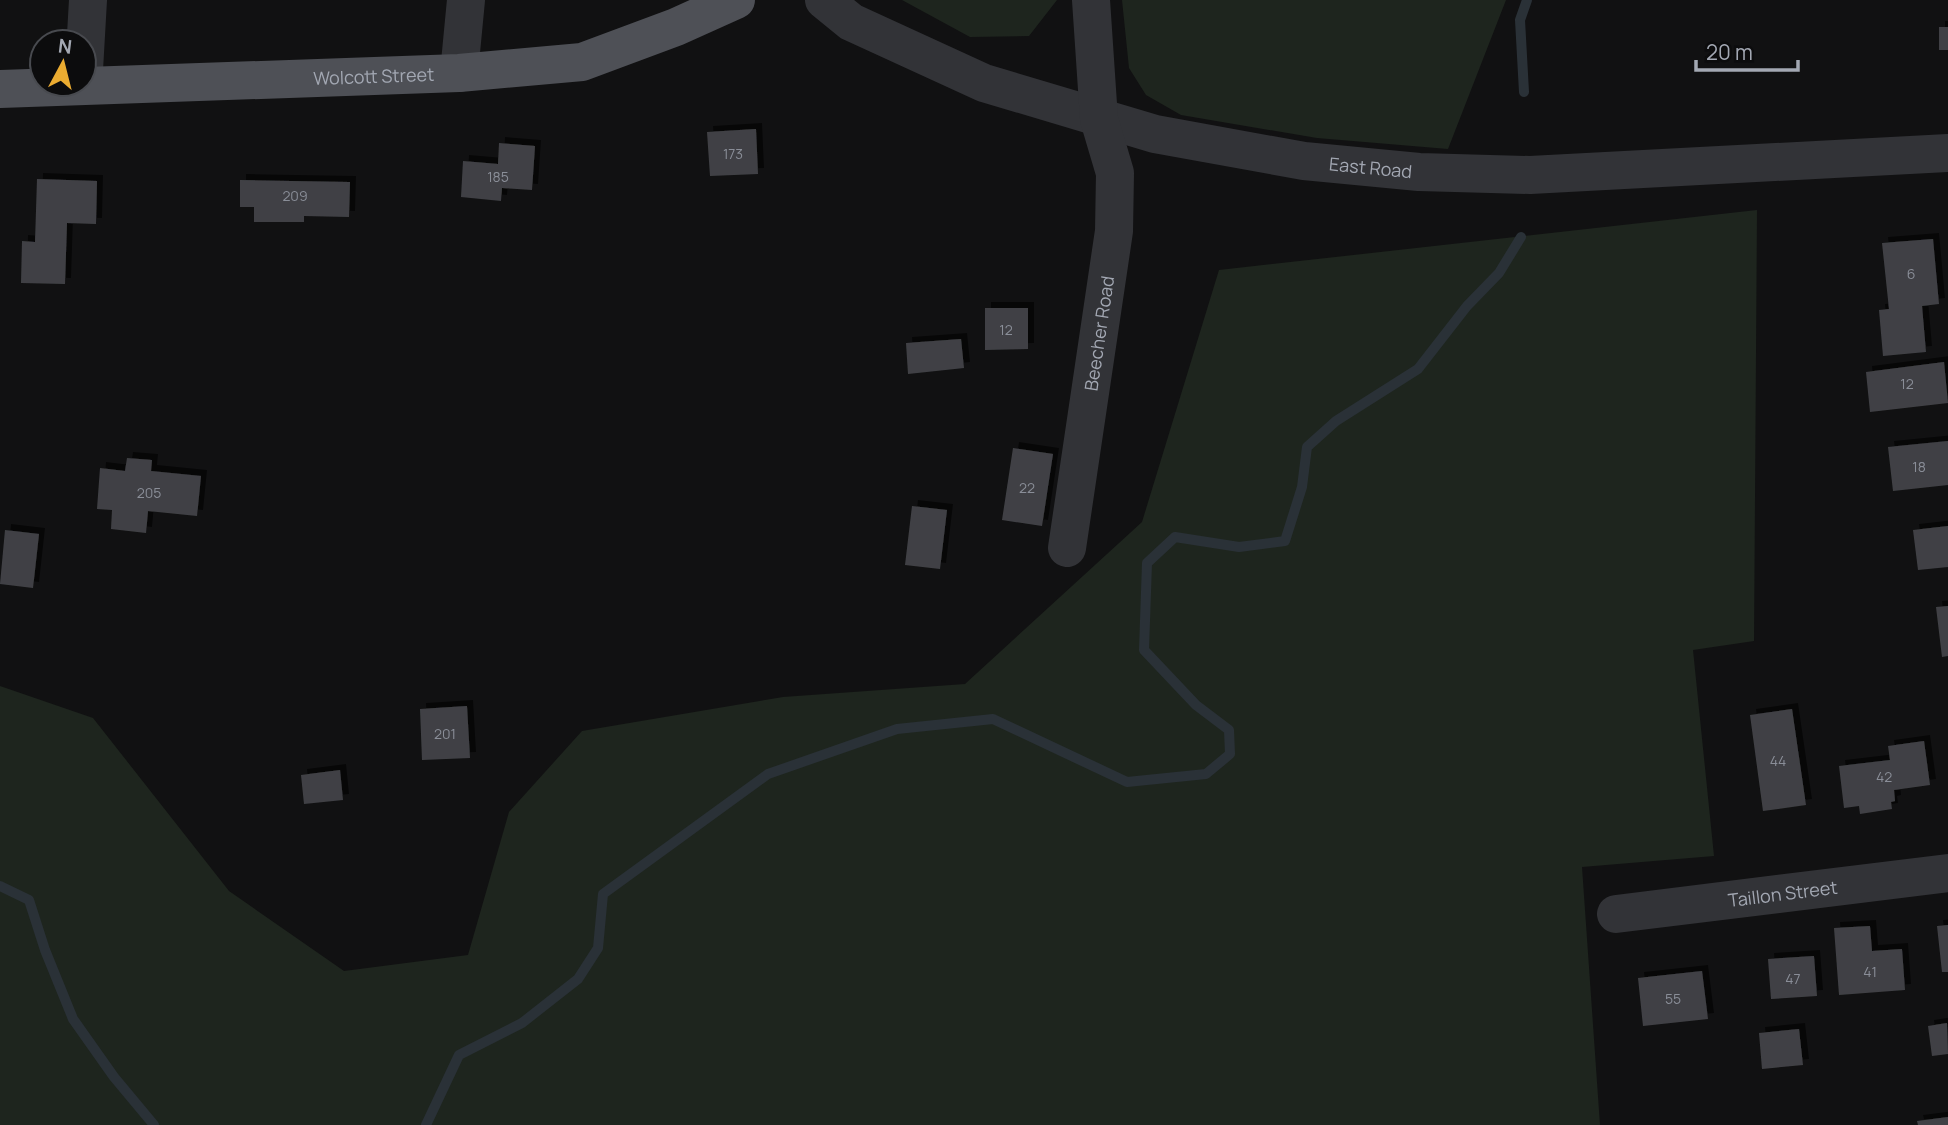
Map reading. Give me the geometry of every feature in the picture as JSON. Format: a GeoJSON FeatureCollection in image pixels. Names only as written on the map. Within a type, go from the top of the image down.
{"type":"FeatureCollection","features":[{"type":"Feature","properties":{"kind":"main road","name":"Wolcott Street"},"geometry":{"type":"LineString","coordinates":[[98,80],[459,73],[582,62],[655,35],[736,0]]}},
{"type":"Feature","properties":{"kind":"main road","name":"Wolcott Street"},"geometry":{"type":"LineString","coordinates":[[0,89],[28,86]]}},
{"type":"Feature","properties":{"kind":"street"},"geometry":{"type":"LineString","coordinates":[[86,28],[88,0]]}},
{"type":"Feature","properties":{"kind":"street"},"geometry":{"type":"LineString","coordinates":[[459,73],[466,0]]}},
{"type":"Feature","properties":{"kind":"street","name":"East Road"},"geometry":{"type":"LineString","coordinates":[[824,0],[851,22],[984,83],[1155,134],[1304,162],[1419,172],[1530,175],[1948,153]]}},
{"type":"Feature","properties":{"kind":"street","name":"Beecher Road"},"geometry":{"type":"LineString","coordinates":[[1068,548],[1114,231],[1115,173],[1099,119],[1091,0]]}},
{"type":"Feature","properties":{"kind":"street","name":"Taillon Street"},"geometry":{"type":"LineString","coordinates":[[1616,914],[1948,873]]}},
{"type":"Feature","properties":{"kind":"shaded area"},"geometry":{"type":"Polygon","coordinates":[[[902,0],[1057,0],[1029,36],[970,37],[902,0]]]}},
{"type":"Feature","properties":{"kind":"shaded area"},"geometry":{"type":"Polygon","coordinates":[[[1122,0],[1506,0],[1448,149],[1317,138],[1181,115],[1146,95],[1129,68],[1122,0]]]}},
{"type":"Feature","properties":{"kind":"shaded area"},"geometry":{"type":"Polygon","coordinates":[[[1757,210],[1754,641],[1693,650],[1714,856],[1582,867],[1600,1125],[0,1125],[0,686],[93,718],[229,891],[344,971],[468,955],[509,812],[582,731],[783,697],[965,684],[1142,522],[1219,270],[1757,210]]]}},
{"type":"Feature","properties":{"kind":"building"},"geometry":{"type":"Polygon","coordinates":[[[1939,27],[1948,27],[1948,50],[1939,50],[1939,27]]]}},
{"type":"Feature","properties":{"kind":"building"},"geometry":{"type":"Polygon","coordinates":[[[756,129],[758,174],[710,176],[707,132],[756,129]]]}},
{"type":"Feature","properties":{"kind":"building"},"geometry":{"type":"Polygon","coordinates":[[[499,143],[535,146],[532,190],[502,188],[501,201],[461,197],[463,161],[498,164],[499,143]]]}},
{"type":"Feature","properties":{"kind":"building"},"geometry":{"type":"Polygon","coordinates":[[[37,179],[97,181],[96,224],[67,223],[65,284],[21,283],[22,241],[35,242],[37,179]]]}},
{"type":"Feature","properties":{"kind":"building"},"geometry":{"type":"Polygon","coordinates":[[[240,180],[350,182],[349,217],[304,216],[304,222],[254,222],[254,207],[240,207],[240,180]]]}},
{"type":"Feature","properties":{"kind":"building"},"geometry":{"type":"Polygon","coordinates":[[[1933,239],[1939,304],[1922,306],[1926,352],[1883,356],[1879,310],[1889,309],[1882,243],[1933,239]]]}},
{"type":"Feature","properties":{"kind":"building"},"geometry":{"type":"Polygon","coordinates":[[[985,308],[1028,308],[1028,349],[985,350],[985,308]]]}},
{"type":"Feature","properties":{"kind":"building"},"geometry":{"type":"Polygon","coordinates":[[[961,339],[964,368],[908,374],[906,343],[961,339]]]}},
{"type":"Feature","properties":{"kind":"building"},"geometry":{"type":"Polygon","coordinates":[[[1944,362],[1948,403],[1870,412],[1866,372],[1944,362]]]}},
{"type":"Feature","properties":{"kind":"building"},"geometry":{"type":"Polygon","coordinates":[[[1948,441],[1948,485],[1893,491],[1888,447],[1948,441]]]}},
{"type":"Feature","properties":{"kind":"building"},"geometry":{"type":"Polygon","coordinates":[[[1013,448],[1053,454],[1042,526],[1002,520],[1013,448]]]}},
{"type":"Feature","properties":{"kind":"building"},"geometry":{"type":"Polygon","coordinates":[[[127,458],[152,460],[151,471],[201,476],[197,516],[148,511],[146,533],[111,529],[112,510],[97,509],[100,468],[125,471],[127,458]]]}},
{"type":"Feature","properties":{"kind":"building"},"geometry":{"type":"Polygon","coordinates":[[[912,506],[947,510],[940,569],[905,565],[912,506]]]}},
{"type":"Feature","properties":{"kind":"building"},"geometry":{"type":"Polygon","coordinates":[[[1948,526],[1948,567],[1918,570],[1913,530],[1948,526]]]}},
{"type":"Feature","properties":{"kind":"building"},"geometry":{"type":"Polygon","coordinates":[[[5,530],[39,534],[33,588],[0,584],[5,530]]]}},
{"type":"Feature","properties":{"kind":"building"},"geometry":{"type":"Polygon","coordinates":[[[1948,606],[1948,656],[1942,657],[1936,607],[1948,606]]]}},
{"type":"Feature","properties":{"kind":"building"},"geometry":{"type":"Polygon","coordinates":[[[467,706],[470,758],[422,760],[420,709],[467,706]]]}},
{"type":"Feature","properties":{"kind":"building"},"geometry":{"type":"Polygon","coordinates":[[[1792,709],[1806,805],[1763,811],[1750,715],[1792,709]]]}},
{"type":"Feature","properties":{"kind":"building"},"geometry":{"type":"Polygon","coordinates":[[[1924,741],[1930,785],[1894,790],[1895,801],[1891,802],[1892,809],[1860,814],[1859,806],[1844,808],[1839,766],[1890,760],[1888,746],[1924,741]]]}},
{"type":"Feature","properties":{"kind":"building"},"geometry":{"type":"Polygon","coordinates":[[[340,770],[343,800],[304,804],[301,775],[340,770]]]}},
{"type":"Feature","properties":{"kind":"building"},"geometry":{"type":"Polygon","coordinates":[[[1948,925],[1948,972],[1942,972],[1937,926],[1948,925]]]}},
{"type":"Feature","properties":{"kind":"building"},"geometry":{"type":"Polygon","coordinates":[[[1870,926],[1872,951],[1902,949],[1905,990],[1839,995],[1834,928],[1870,926]]]}},
{"type":"Feature","properties":{"kind":"building"},"geometry":{"type":"Polygon","coordinates":[[[1814,956],[1817,996],[1771,999],[1768,959],[1814,956]]]}},
{"type":"Feature","properties":{"kind":"building"},"geometry":{"type":"Polygon","coordinates":[[[1702,971],[1708,1019],[1643,1026],[1638,978],[1702,971]]]}},
{"type":"Feature","properties":{"kind":"building"},"geometry":{"type":"Polygon","coordinates":[[[1947,1023],[1948,1054],[1932,1056],[1928,1026],[1947,1023]]]}},
{"type":"Feature","properties":{"kind":"building"},"geometry":{"type":"Polygon","coordinates":[[[1799,1029],[1803,1065],[1762,1069],[1759,1033],[1799,1029]]]}},
{"type":"Feature","properties":{"kind":"building"},"geometry":{"type":"Polygon","coordinates":[[[1948,1117],[1948,1125],[1918,1125],[1917,1121],[1948,1117]]]}},
{"type":"Feature","properties":{"kind":"waterway"},"geometry":{"type":"LineString","coordinates":[[1524,92],[1520,20],[1527,0]]}},
{"type":"Feature","properties":{"kind":"waterway"},"geometry":{"type":"LineString","coordinates":[[426,1125],[459,1055],[522,1023],[578,979],[598,948],[603,894],[768,774],[897,729],[993,719],[1127,782],[1206,774],[1230,754],[1229,730],[1196,705],[1144,650],[1147,563],[1175,537],[1239,547],[1285,541],[1302,487],[1307,447],[1336,421],[1418,369],[1467,306],[1499,273],[1521,237]]}},
{"type":"Feature","properties":{"kind":"waterway"},"geometry":{"type":"LineString","coordinates":[[0,886],[29,900],[45,950],[73,1019],[114,1077],[154,1125]]}}]}
